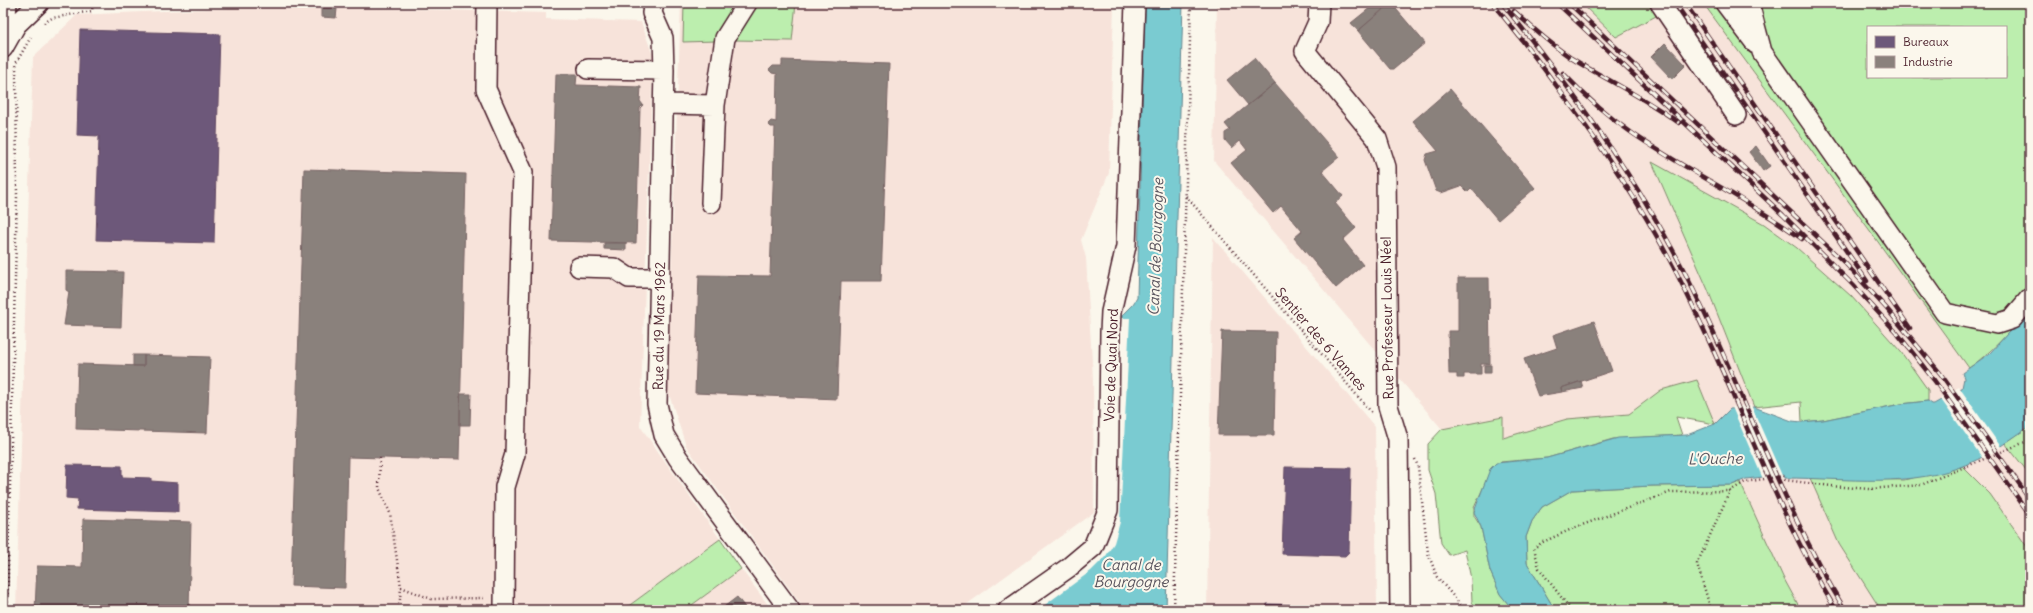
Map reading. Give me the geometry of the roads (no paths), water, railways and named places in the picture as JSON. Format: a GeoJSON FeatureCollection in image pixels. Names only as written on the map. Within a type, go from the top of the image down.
{"type":"FeatureCollection","features":[{"type":"Feature","properties":{"kind":"street"},"geometry":{"type":"LineString","coordinates":[[3,48],[8,3]]}},
{"type":"Feature","properties":{"kind":"street"},"geometry":{"type":"LineString","coordinates":[[3,48],[16,25],[39,3]]}},
{"type":"Feature","properties":{"kind":"street"},"geometry":{"type":"LineString","coordinates":[[487,3],[486,89],[523,172],[515,454],[505,487],[504,608]]}},
{"type":"Feature","properties":{"kind":"street","name":"Rue du 19 Mars 1962"},"geometry":{"type":"LineString","coordinates":[[654,3],[652,13],[663,38],[665,104],[657,404],[664,435],[678,458],[790,610]]}},
{"type":"Feature","properties":{"kind":"street"},"geometry":{"type":"LineString","coordinates":[[712,203],[715,105],[725,38],[747,3]]}},
{"type":"Feature","properties":{"kind":"street","name":"Voie de Quai Nord"},"geometry":{"type":"LineString","coordinates":[[1008,610],[1068,568],[1094,547],[1108,510],[1111,312],[1126,246],[1135,3]]}},
{"type":"Feature","properties":{"kind":"street","name":"Rue Professeur Louis Néel"},"geometry":{"type":"LineString","coordinates":[[1319,3],[1318,22],[1305,52],[1378,139],[1386,167],[1388,406],[1398,440],[1400,610]]}},
{"type":"Feature","properties":{"kind":"street"},"geometry":{"type":"LineString","coordinates":[[1660,3],[1736,115]]}},
{"type":"Feature","properties":{"kind":"street"},"geometry":{"type":"LineString","coordinates":[[1725,3],[1762,52],[1945,313],[1997,324],[2012,319],[2030,298]]}},
{"type":"Feature","properties":{"kind":"street"},"geometry":{"type":"LineString","coordinates":[[1749,3],[1762,52]]}},
{"type":"Feature","properties":{"kind":"street"},"geometry":{"type":"LineString","coordinates":[[588,69],[664,70]]}},
{"type":"Feature","properties":{"kind":"street"},"geometry":{"type":"LineString","coordinates":[[665,104],[715,105]]}},
{"type":"Feature","properties":{"kind":"street"},"geometry":{"type":"LineString","coordinates":[[579,267],[614,268],[629,278],[660,278]]}},
{"type":"Feature","properties":{"kind":"water","name":"Canal de Bourgogne"},"geometry":{"type":"Polygon","coordinates":[[[1145,3],[1183,3],[1166,610],[1027,610],[1109,540],[1116,502],[1122,315],[1137,298],[1145,3]]]}},
{"type":"Feature","properties":{"kind":"water","name":"L'Ouche"},"geometry":{"type":"Polygon","coordinates":[[[2030,305],[2030,426],[1986,455],[1948,471],[1902,479],[1855,480],[1785,478],[1784,475],[1781,475],[1746,479],[1732,485],[1652,486],[1572,490],[1542,507],[1532,521],[1526,537],[1527,563],[1555,610],[1513,610],[1500,594],[1490,571],[1481,527],[1474,512],[1490,469],[1496,463],[1547,458],[1618,438],[1687,435],[1715,424],[1730,409],[1754,407],[1792,421],[1802,422],[1823,420],[1901,404],[1928,401],[1934,404],[1962,388],[1964,378],[1962,373],[1990,353],[2017,323],[2030,305]]]}},
{"type":"Feature","properties":{"kind":"railway"},"geometry":{"type":"LineString","coordinates":[[1492,3],[1536,58],[1596,140],[1659,240],[1705,332],[1794,533],[1836,610]]}},
{"type":"Feature","properties":{"kind":"railway"},"geometry":{"type":"LineString","coordinates":[[1502,3],[1581,105],[1630,177],[1652,213],[1693,289],[1712,329],[1802,532],[1845,610]]}},
{"type":"Feature","properties":{"kind":"railway"},"geometry":{"type":"LineString","coordinates":[[1557,3],[1783,215],[1853,285],[1897,333],[1934,380],[2030,515]]}},
{"type":"Feature","properties":{"kind":"railway"},"geometry":{"type":"LineString","coordinates":[[1569,3],[1845,263],[1887,309],[1940,373],[2030,499]]}},
{"type":"Feature","properties":{"kind":"railway"},"geometry":{"type":"LineString","coordinates":[[1675,3],[1867,281]]}},
{"type":"Feature","properties":{"kind":"railway"},"geometry":{"type":"LineString","coordinates":[[1685,3],[1910,328]]}},
{"type":"Feature","properties":{"kind":"railway"},"geometry":{"type":"LineString","coordinates":[[1514,11],[1542,36],[1571,58],[1639,97],[1679,123]]}},
{"type":"Feature","properties":{"kind":"railway"},"geometry":{"type":"LineString","coordinates":[[1563,73],[1596,105],[1632,133],[1674,160],[1760,211],[1802,239]]}}]}
